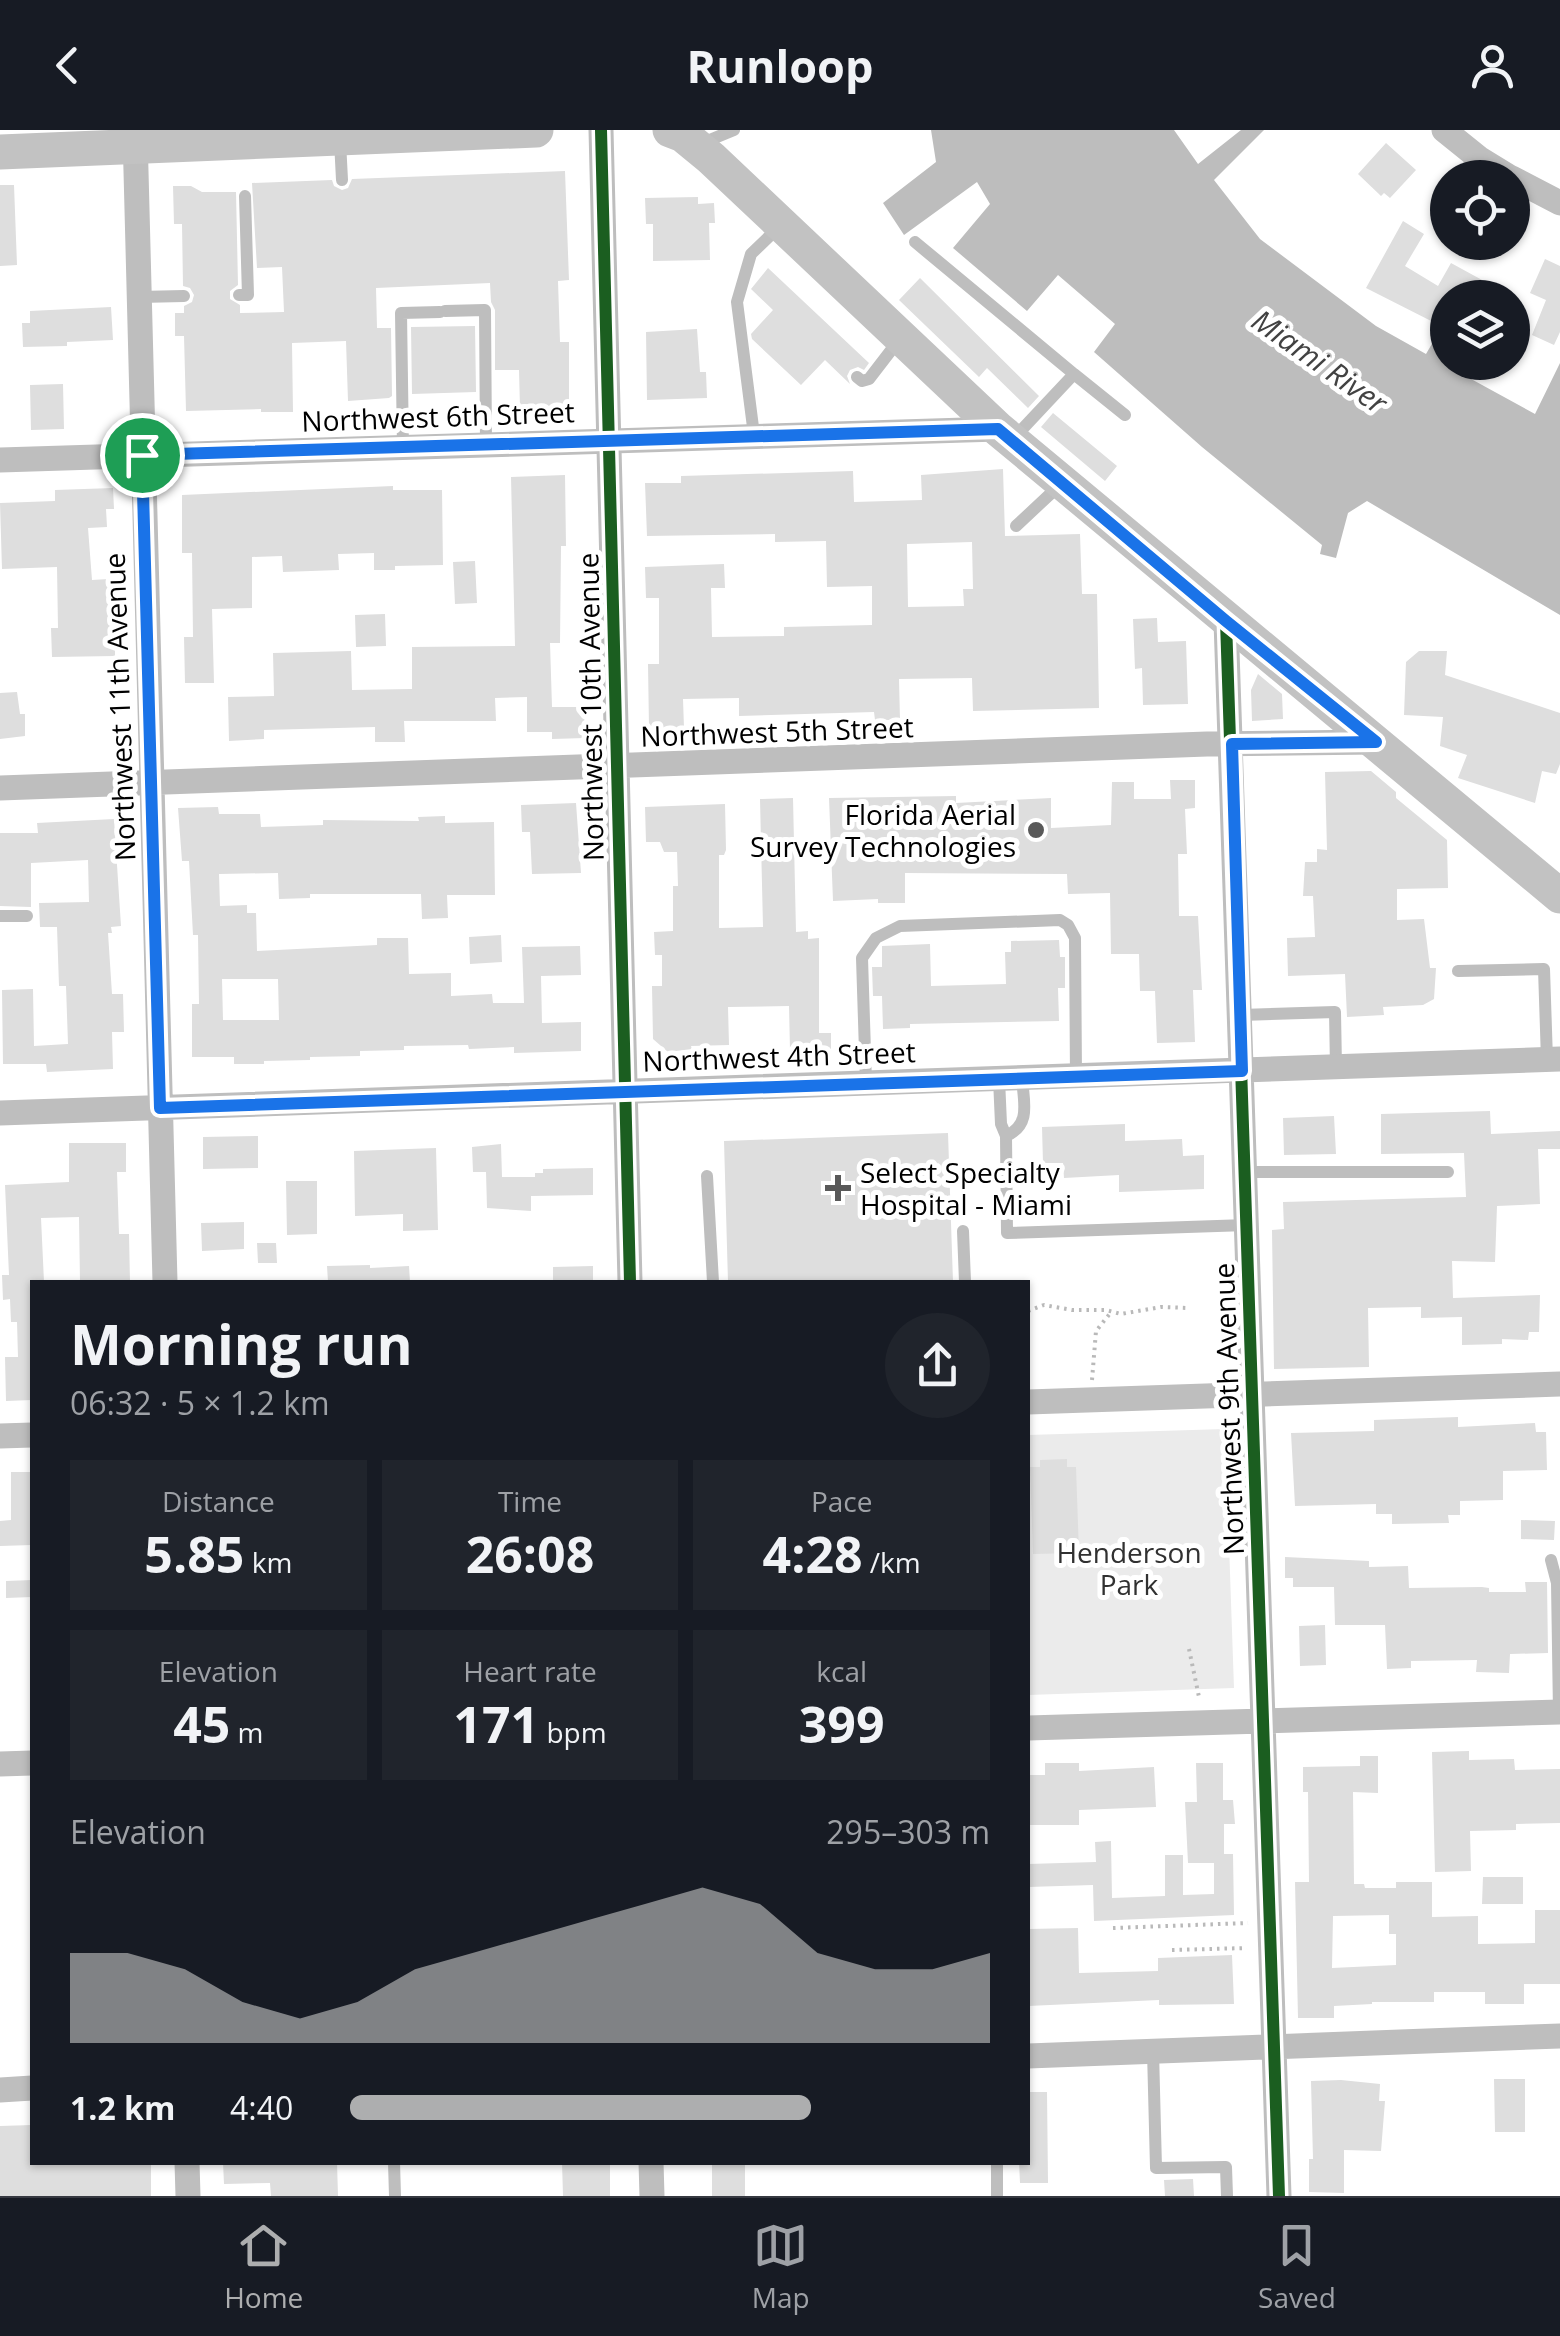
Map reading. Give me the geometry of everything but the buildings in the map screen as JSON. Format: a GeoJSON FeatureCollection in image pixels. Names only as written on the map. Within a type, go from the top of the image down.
{"type":"FeatureCollection","features":[{"type":"Feature","properties":{"kind":"main road"},"geometry":{"type":"LineString","coordinates":[[0,152],[136,138],[340,138],[536,130]]}},
{"type":"Feature","properties":{"kind":"main road"},"geometry":{"type":"LineString","coordinates":[[683,136],[1005,434],[1560,896]]}},
{"type":"Feature","properties":{"kind":"street","name":"Northwest 10th Avenue"},"geometry":{"type":"LineString","coordinates":[[600,130],[630,1280]]}},
{"type":"Feature","properties":{"kind":"street"},"geometry":{"type":"LineString","coordinates":[[1444,130],[1482,160]]}},
{"type":"Feature","properties":{"kind":"street","name":"Northwest 11th Avenue"},"geometry":{"type":"LineString","coordinates":[[136,138],[165,1280]]}},
{"type":"Feature","properties":{"kind":"street"},"geometry":{"type":"LineString","coordinates":[[1530,187],[1560,203]]}},
{"type":"Feature","properties":{"kind":"street","name":"Northwest 6th Street"},"geometry":{"type":"LineString","coordinates":[[0,460],[754,434],[1005,434]]}},
{"type":"Feature","properties":{"kind":"street","name":"Northwest 9th Avenue"},"geometry":{"type":"LineString","coordinates":[[1226,621],[1279,2196]]}},
{"type":"Feature","properties":{"kind":"street","name":"Northwest 5th Street"},"geometry":{"type":"LineString","coordinates":[[0,788],[1376,742]]}},
{"type":"Feature","properties":{"kind":"street","name":"Northwest 4th Street"},"geometry":{"type":"LineString","coordinates":[[0,1113],[1553,1059]]}},
{"type":"Feature","properties":{"kind":"street"},"geometry":{"type":"LineString","coordinates":[[1030,1402],[1560,1384]]}},
{"type":"Feature","properties":{"kind":"street"},"geometry":{"type":"LineString","coordinates":[[0,1436],[30,1435]]}},
{"type":"Feature","properties":{"kind":"street"},"geometry":{"type":"LineString","coordinates":[[1030,1728],[1559,1712]]}},
{"type":"Feature","properties":{"kind":"street"},"geometry":{"type":"LineString","coordinates":[[0,1764],[30,1763]]}},
{"type":"Feature","properties":{"kind":"street"},"geometry":{"type":"LineString","coordinates":[[1030,2056],[1560,2036]]}},
{"type":"Feature","properties":{"kind":"street"},"geometry":{"type":"LineString","coordinates":[[0,2090],[30,2088]]}},
{"type":"Feature","properties":{"kind":"street"},"geometry":{"type":"LineString","coordinates":[[187,2165],[188,2196]]}},
{"type":"Feature","properties":{"kind":"street"},"geometry":{"type":"LineString","coordinates":[[652,2165],[652,2196]]}},
{"type":"Feature","properties":{"kind":"lane"},"geometry":{"type":"LineString","coordinates":[[683,136],[734,130]]}},
{"type":"Feature","properties":{"kind":"lane"},"geometry":{"type":"LineString","coordinates":[[340,138],[342,180]]}},
{"type":"Feature","properties":{"kind":"lane"},"geometry":{"type":"LineString","coordinates":[[239,295],[248,295],[245,196]]}},
{"type":"Feature","properties":{"kind":"lane"},"geometry":{"type":"LineString","coordinates":[[754,434],[738,302],[751,278],[752,254],[781,226]]}},
{"type":"Feature","properties":{"kind":"lane"},"geometry":{"type":"LineString","coordinates":[[915,242],[1124,414]]}},
{"type":"Feature","properties":{"kind":"lane"},"geometry":{"type":"LineString","coordinates":[[139,297],[184,296]]}},
{"type":"Feature","properties":{"kind":"lane"},"geometry":{"type":"LineString","coordinates":[[402,448],[401,312],[484,310],[486,445]]}},
{"type":"Feature","properties":{"kind":"lane"},"geometry":{"type":"LineString","coordinates":[[857,377],[862,381],[868,379],[901,338]]}},
{"type":"Feature","properties":{"kind":"lane"},"geometry":{"type":"LineString","coordinates":[[1005,434],[1074,374]]}},
{"type":"Feature","properties":{"kind":"lane"},"geometry":{"type":"LineString","coordinates":[[1016,526],[1063,482]]}},
{"type":"Feature","properties":{"kind":"lane"},"geometry":{"type":"LineString","coordinates":[[0,916],[27,916]]}},
{"type":"Feature","properties":{"kind":"lane"},"geometry":{"type":"LineString","coordinates":[[866,1083],[862,958],[876,938],[900,926],[1060,920],[1075,938],[1076,1077]]}},
{"type":"Feature","properties":{"kind":"lane"},"geometry":{"type":"LineString","coordinates":[[1458,971],[1544,969],[1553,1059]]}},
{"type":"Feature","properties":{"kind":"lane"},"geometry":{"type":"LineString","coordinates":[[1241,1015],[1334,1012],[1336,1068]]}},
{"type":"Feature","properties":{"kind":"lane"},"geometry":{"type":"LineString","coordinates":[[1006,1136],[1024,1122],[1011,1079]]}},
{"type":"Feature","properties":{"kind":"lane"},"geometry":{"type":"LineString","coordinates":[[1011,1079],[1001,1124],[1006,1136],[1007,1233],[1248,1225]]}},
{"type":"Feature","properties":{"kind":"lane"},"geometry":{"type":"LineString","coordinates":[[1246,1172],[1448,1172]]}},
{"type":"Feature","properties":{"kind":"lane"},"geometry":{"type":"LineString","coordinates":[[707,1176],[712,1280]]}},
{"type":"Feature","properties":{"kind":"lane"},"geometry":{"type":"LineString","coordinates":[[964,1231],[964,1280]]}},
{"type":"Feature","properties":{"kind":"lane"},"geometry":{"type":"LineString","coordinates":[[1551,1560],[1556,1584],[1559,1712]]}},
{"type":"Feature","properties":{"kind":"lane"},"geometry":{"type":"LineString","coordinates":[[1153,2050],[1156,2168],[1226,2167],[1228,2196]]}},
{"type":"Feature","properties":{"kind":"lane"},"geometry":{"type":"LineString","coordinates":[[394,2165],[395,2196]]}},
{"type":"Feature","properties":{"kind":"lane"},"geometry":{"type":"LineString","coordinates":[[997,2196],[998,2165]]}},
{"type":"Feature","properties":{"kind":"path"},"geometry":{"type":"LineString","coordinates":[[1030,1310],[1044,1305],[1128,1314],[1151,1308],[1188,1308]]}},
{"type":"Feature","properties":{"kind":"path"},"geometry":{"type":"LineString","coordinates":[[1092,1380],[1096,1330],[1112,1310]]}},
{"type":"Feature","properties":{"kind":"path"},"geometry":{"type":"LineString","coordinates":[[1189,1649],[1200,1697]]}},
{"type":"Feature","properties":{"kind":"path"},"geometry":{"type":"LineString","coordinates":[[1113,1928],[1250,1922]]}},
{"type":"Feature","properties":{"kind":"path"},"geometry":{"type":"LineString","coordinates":[[1172,1950],[1250,1948]]}},
{"type":"Feature","properties":{"kind":"green space","name":"Henderson Park"},"geometry":{"type":"Polygon","coordinates":[[[1225,1429],[1234,1688],[1030,1695],[1030,1435],[1225,1429]]]}},
{"type":"Feature","properties":{"kind":"water","name":"Miami River"},"geometry":{"type":"Polygon","coordinates":[[[931,130],[1174,130],[1198,164],[1241,130],[1264,130],[1214,180],[1260,239],[1376,326],[1426,354],[1430,347],[1430,380],[1473,380],[1535,414],[1560,363],[1560,615],[1367,501],[1348,513],[1336,558],[1320,554],[1322,545],[1094,352],[1115,324],[1058,275],[1027,311],[953,248],[990,204],[977,182],[904,235],[883,203],[936,162],[931,130]]]}},
{"type":"Feature","properties":{"kind":"cycle path"},"geometry":{"type":"LineString","coordinates":[[601,130],[630,1280]]}},
{"type":"Feature","properties":{"kind":"cycle path"},"geometry":{"type":"LineString","coordinates":[[1226,621],[1279,2196]]}},
{"type":"Feature","properties":{"kind":"place","name":"Florida Aerial Survey Technologies"},"geometry":{"type":"Point","coordinates":[1036,830]}},
{"type":"Feature","properties":{"kind":"place","name":"Select Specialty Hospital - Miami"},"geometry":{"type":"Point","coordinates":[838,1188]}},
{"type":"Feature","properties":{"kind":"route"},"geometry":{"type":"LineString","coordinates":[[998,429],[1376,742],[1232,744],[1242,1071],[160,1108],[142,455],[998,429]]}}]}
